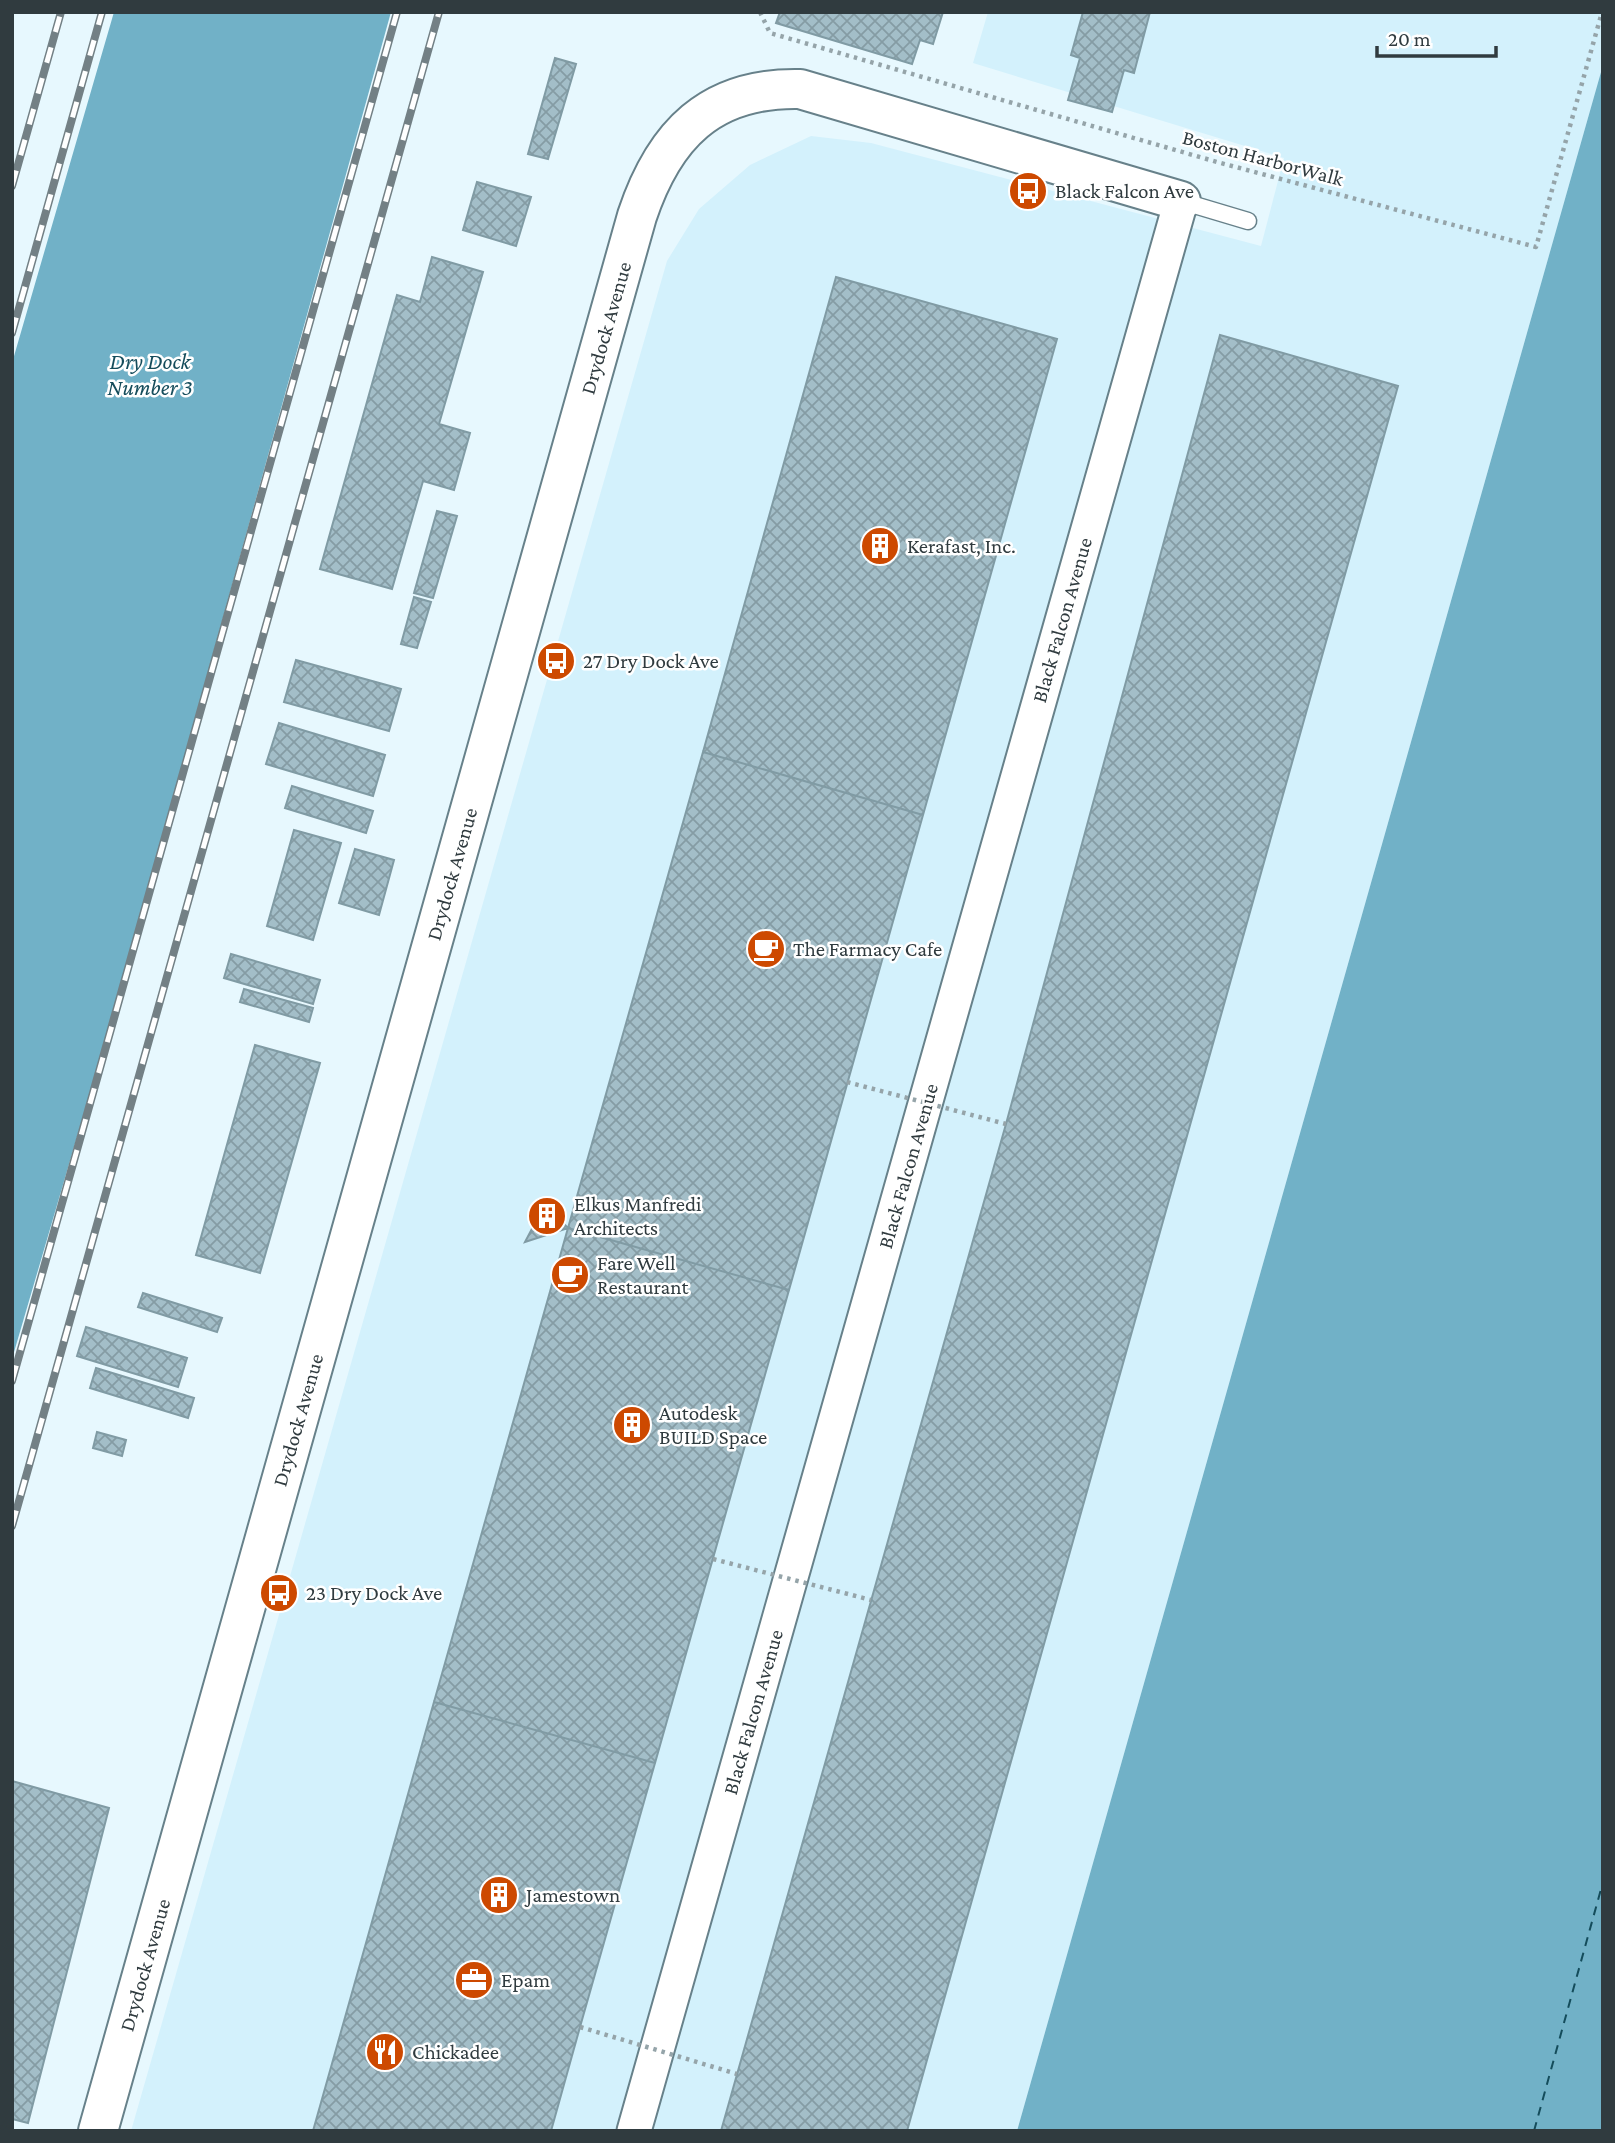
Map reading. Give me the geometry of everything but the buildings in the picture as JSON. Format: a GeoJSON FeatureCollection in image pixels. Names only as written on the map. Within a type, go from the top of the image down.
{"type":"FeatureCollection","features":[{"type":"Feature","properties":{"kind":"street","name":"Drydock Avenue"},"geometry":{"type":"LineString","coordinates":[[98,2131],[637,216],[656,168],[681,133],[697,119],[718,107],[757,92],[800,89],[1181,201]]}},
{"type":"Feature","properties":{"kind":"street","name":"Black Falcon Avenue"},"geometry":{"type":"LineString","coordinates":[[634,2131],[1181,201]]}},
{"type":"Feature","properties":{"kind":"lane"},"geometry":{"type":"LineString","coordinates":[[1181,201],[1248,220]]}},
{"type":"Feature","properties":{"kind":"path","name":"Boston HarborWalk"},"geometry":{"type":"LineString","coordinates":[[760,12],[771,33],[1217,162],[1536,247],[1602,12]]}},
{"type":"Feature","properties":{"kind":"path"},"geometry":{"type":"LineString","coordinates":[[847,1082],[1006,1124]]}},
{"type":"Feature","properties":{"kind":"path"},"geometry":{"type":"LineString","coordinates":[[713,1559],[872,1600]]}},
{"type":"Feature","properties":{"kind":"path"},"geometry":{"type":"LineString","coordinates":[[580,2027],[737,2074]]}},
{"type":"Feature","properties":{"kind":"shaded area"},"geometry":{"type":"Polygon","coordinates":[[[988,12],[1603,12],[1603,65],[1017,2131],[131,2131],[667,261],[699,209],[750,165],[811,136],[871,143],[1261,246],[1284,158],[973,63],[988,12]]]}},
{"type":"Feature","properties":{"kind":"water","name":"Dry Dock Number 3"},"geometry":{"type":"Polygon","coordinates":[[[114,12],[391,12],[117,1000],[12,1359],[12,363],[114,12]]]}},
{"type":"Feature","properties":{"kind":"water"},"geometry":{"type":"Polygon","coordinates":[[[1603,65],[1603,2131],[1017,2131],[1603,65]]]}},
{"type":"Feature","properties":{"kind":"ferry route"},"geometry":{"type":"LineString","coordinates":[[1534,2131],[1603,1882]]}},
{"type":"Feature","properties":{"kind":"railway"},"geometry":{"type":"LineString","coordinates":[[12,186],[61,12]]}},
{"type":"Feature","properties":{"kind":"railway"},"geometry":{"type":"LineString","coordinates":[[12,333],[102,12]]}},
{"type":"Feature","properties":{"kind":"railway"},"geometry":{"type":"LineString","coordinates":[[12,1381],[397,12]]}},
{"type":"Feature","properties":{"kind":"railway"},"geometry":{"type":"LineString","coordinates":[[12,1526],[439,12]]}},
{"type":"Feature","properties":{"kind":"place","name":"Black Falcon Ave"},"geometry":{"type":"Point","coordinates":[1028,191]}},
{"type":"Feature","properties":{"kind":"place","name":"Kerafast, Inc."},"geometry":{"type":"Point","coordinates":[880,546]}},
{"type":"Feature","properties":{"kind":"place","name":"27 Dry Dock Ave"},"geometry":{"type":"Point","coordinates":[556,661]}},
{"type":"Feature","properties":{"kind":"place","name":"The Farmacy Cafe"},"geometry":{"type":"Point","coordinates":[766,949]}},
{"type":"Feature","properties":{"kind":"place","name":"Elkus Manfredi Architects"},"geometry":{"type":"Point","coordinates":[547,1216]}},
{"type":"Feature","properties":{"kind":"place","name":"Fare Well Restaurant"},"geometry":{"type":"Point","coordinates":[570,1275]}},
{"type":"Feature","properties":{"kind":"place","name":"Autodesk BUILD Space"},"geometry":{"type":"Point","coordinates":[632,1425]}},
{"type":"Feature","properties":{"kind":"place","name":"23 Dry Dock Ave"},"geometry":{"type":"Point","coordinates":[279,1593]}},
{"type":"Feature","properties":{"kind":"place","name":"Jamestown"},"geometry":{"type":"Point","coordinates":[499,1895]}},
{"type":"Feature","properties":{"kind":"place","name":"Epam"},"geometry":{"type":"Point","coordinates":[474,1980]}},
{"type":"Feature","properties":{"kind":"place","name":"Chickadee"},"geometry":{"type":"Point","coordinates":[385,2052]}}]}
